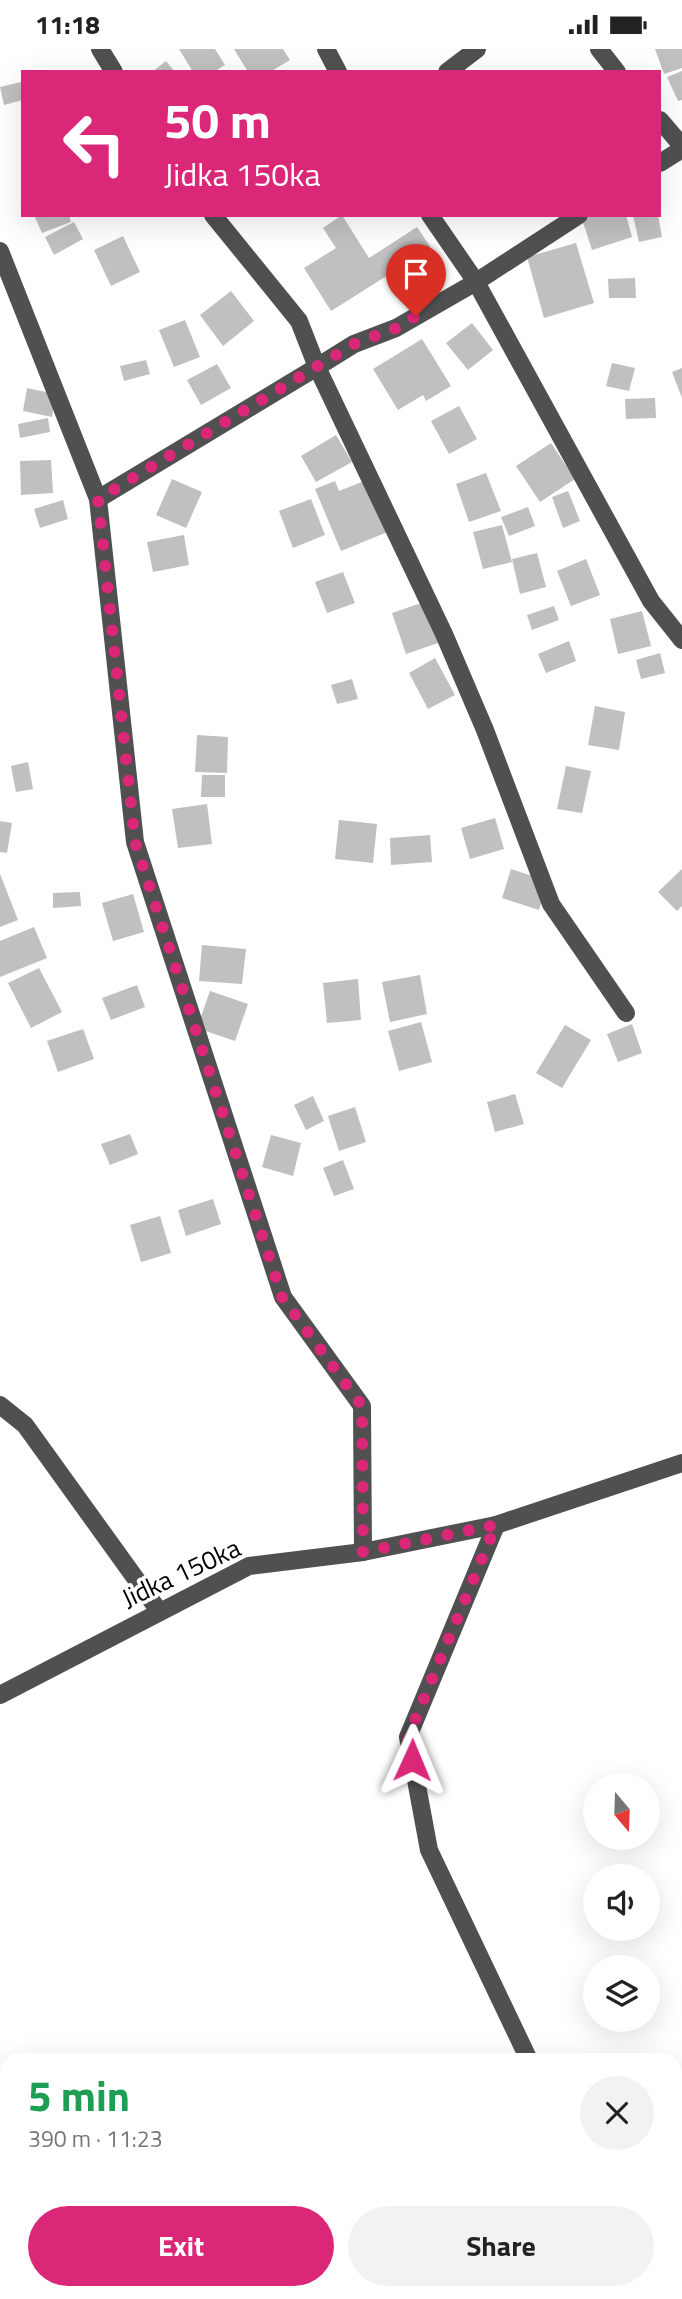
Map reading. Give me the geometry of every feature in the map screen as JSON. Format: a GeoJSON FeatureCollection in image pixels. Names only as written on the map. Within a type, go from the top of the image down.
{"type":"FeatureCollection","features":[{"type":"Feature","properties":{"kind":"street"},"geometry":{"type":"LineString","coordinates":[[100,49],[113,70]]}},
{"type":"Feature","properties":{"kind":"street"},"geometry":{"type":"LineString","coordinates":[[326,49],[337,70]]}},
{"type":"Feature","properties":{"kind":"street"},"geometry":{"type":"LineString","coordinates":[[450,70],[477,49]]}},
{"type":"Feature","properties":{"kind":"street"},"geometry":{"type":"LineString","coordinates":[[599,49],[615,70]]}},
{"type":"Feature","properties":{"kind":"street"},"geometry":{"type":"LineString","coordinates":[[661,121],[682,147],[661,162]]}},
{"type":"Feature","properties":{"kind":"street"},"geometry":{"type":"LineString","coordinates":[[215,217],[299,321],[317,367],[444,634],[485,730],[551,904],[626,1013]]}},
{"type":"Feature","properties":{"kind":"street"},"geometry":{"type":"LineString","coordinates":[[431,217],[476,282],[651,601],[682,640]]}},
{"type":"Feature","properties":{"kind":"street"},"geometry":{"type":"LineString","coordinates":[[98,499],[354,344],[396,328],[476,282],[576,217]]}},
{"type":"Feature","properties":{"kind":"street"},"geometry":{"type":"LineString","coordinates":[[0,251],[98,499],[135,842],[282,1297],[362,1406],[363,1552]]}},
{"type":"Feature","properties":{"kind":"street"},"geometry":{"type":"LineString","coordinates":[[0,1405],[25,1425],[159,1611]]}},
{"type":"Feature","properties":{"kind":"street","name":"Jidka 150ka"},"geometry":{"type":"LineString","coordinates":[[0,1695],[249,1566],[363,1552],[496,1525],[682,1463]]}},
{"type":"Feature","properties":{"kind":"street"},"geometry":{"type":"LineString","coordinates":[[496,1525],[408,1737],[429,1850],[526,2053]]}},
{"type":"Feature","properties":{"kind":"building"},"geometry":{"type":"Polygon","coordinates":[[[179,49],[215,49],[225,65],[217,70],[192,70],[179,49]]]}},
{"type":"Feature","properties":{"kind":"building"},"geometry":{"type":"Polygon","coordinates":[[[234,49],[283,49],[290,60],[273,70],[247,70],[234,49]]]}},
{"type":"Feature","properties":{"kind":"building"},"geometry":{"type":"Polygon","coordinates":[[[655,49],[682,49],[682,68],[664,74],[655,49]]]}},
{"type":"Feature","properties":{"kind":"building"},"geometry":{"type":"Polygon","coordinates":[[[166,61],[173,70],[155,70],[166,61]]]}},
{"type":"Feature","properties":{"kind":"building"},"geometry":{"type":"Polygon","coordinates":[[[682,71],[682,100],[678,101],[667,77],[682,71]]]}},
{"type":"Feature","properties":{"kind":"building"},"geometry":{"type":"Polygon","coordinates":[[[21,82],[21,101],[4,105],[0,87],[21,82]]]}},
{"type":"Feature","properties":{"kind":"building"},"geometry":{"type":"Polygon","coordinates":[[[35,217],[70,217],[71,222],[42,233],[35,217]]]}},
{"type":"Feature","properties":{"kind":"building"},"geometry":{"type":"Polygon","coordinates":[[[343,217],[369,258],[417,227],[431,248],[331,311],[304,268],[336,248],[323,228],[343,217]]]}},
{"type":"Feature","properties":{"kind":"building"},"geometry":{"type":"Polygon","coordinates":[[[627,217],[632,237],[592,250],[582,219],[627,217]]]}},
{"type":"Feature","properties":{"kind":"building"},"geometry":{"type":"Polygon","coordinates":[[[633,217],[658,217],[662,237],[639,242],[633,217]]]}},
{"type":"Feature","properties":{"kind":"building"},"geometry":{"type":"Polygon","coordinates":[[[74,222],[83,239],[54,255],[45,237],[74,222]]]}},
{"type":"Feature","properties":{"kind":"building"},"geometry":{"type":"Polygon","coordinates":[[[123,236],[140,272],[111,286],[94,250],[123,236]]]}},
{"type":"Feature","properties":{"kind":"building"},"geometry":{"type":"Polygon","coordinates":[[[576,243],[594,303],[544,318],[527,257],[576,243]]]}},
{"type":"Feature","properties":{"kind":"building"},"geometry":{"type":"Polygon","coordinates":[[[635,278],[636,298],[609,298],[608,279],[635,278]]]}},
{"type":"Feature","properties":{"kind":"building"},"geometry":{"type":"Polygon","coordinates":[[[231,291],[254,321],[223,346],[200,315],[231,291]]]}},
{"type":"Feature","properties":{"kind":"building"},"geometry":{"type":"Polygon","coordinates":[[[185,320],[200,357],[174,367],[159,330],[185,320]]]}},
{"type":"Feature","properties":{"kind":"building"},"geometry":{"type":"Polygon","coordinates":[[[472,323],[493,350],[468,370],[446,343],[472,323]]]}},
{"type":"Feature","properties":{"kind":"building"},"geometry":{"type":"Polygon","coordinates":[[[422,339],[451,386],[426,401],[423,395],[398,410],[373,369],[422,339]]]}},
{"type":"Feature","properties":{"kind":"building"},"geometry":{"type":"Polygon","coordinates":[[[146,360],[150,374],[124,381],[120,366],[146,360]]]}},
{"type":"Feature","properties":{"kind":"building"},"geometry":{"type":"Polygon","coordinates":[[[612,363],[635,368],[629,391],[606,386],[612,363]]]}},
{"type":"Feature","properties":{"kind":"building"},"geometry":{"type":"Polygon","coordinates":[[[217,364],[231,388],[201,405],[187,380],[217,364]]]}},
{"type":"Feature","properties":{"kind":"building"},"geometry":{"type":"Polygon","coordinates":[[[682,368],[682,398],[672,372],[682,368]]]}},
{"type":"Feature","properties":{"kind":"building"},"geometry":{"type":"Polygon","coordinates":[[[27,388],[56,394],[52,417],[23,411],[27,388]]]}},
{"type":"Feature","properties":{"kind":"building"},"geometry":{"type":"Polygon","coordinates":[[[655,398],[656,418],[626,419],[625,399],[655,398]]]}},
{"type":"Feature","properties":{"kind":"building"},"geometry":{"type":"Polygon","coordinates":[[[459,406],[477,439],[449,454],[431,421],[459,406]]]}},
{"type":"Feature","properties":{"kind":"building"},"geometry":{"type":"Polygon","coordinates":[[[48,418],[50,432],[20,438],[18,424],[48,418]]]}},
{"type":"Feature","properties":{"kind":"building"},"geometry":{"type":"Polygon","coordinates":[[[336,435],[352,462],[316,482],[301,456],[336,435]]]}},
{"type":"Feature","properties":{"kind":"building"},"geometry":{"type":"Polygon","coordinates":[[[551,443],[575,479],[540,502],[516,466],[551,443]]]}},
{"type":"Feature","properties":{"kind":"building"},"geometry":{"type":"Polygon","coordinates":[[[51,460],[53,493],[21,495],[20,461],[51,460]]]}},
{"type":"Feature","properties":{"kind":"building"},"geometry":{"type":"Polygon","coordinates":[[[486,473],[501,511],[469,522],[456,484],[486,473]]]}},
{"type":"Feature","properties":{"kind":"building"},"geometry":{"type":"Polygon","coordinates":[[[374,477],[395,529],[341,551],[315,489],[335,481],[339,491],[374,477]]]}},
{"type":"Feature","properties":{"kind":"building"},"geometry":{"type":"Polygon","coordinates":[[[172,479],[202,492],[186,528],[156,515],[172,479]]]}},
{"type":"Feature","properties":{"kind":"building"},"geometry":{"type":"Polygon","coordinates":[[[568,491],[580,521],[563,528],[552,497],[568,491]]]}},
{"type":"Feature","properties":{"kind":"building"},"geometry":{"type":"Polygon","coordinates":[[[311,499],[325,535],[293,548],[279,511],[311,499]]]}},
{"type":"Feature","properties":{"kind":"building"},"geometry":{"type":"Polygon","coordinates":[[[63,500],[68,519],[40,528],[34,509],[63,500]]]}},
{"type":"Feature","properties":{"kind":"building"},"geometry":{"type":"Polygon","coordinates":[[[528,507],[535,526],[509,536],[501,517],[528,507]]]}},
{"type":"Feature","properties":{"kind":"building"},"geometry":{"type":"Polygon","coordinates":[[[502,525],[512,562],[483,569],[473,532],[502,525]]]}},
{"type":"Feature","properties":{"kind":"building"},"geometry":{"type":"Polygon","coordinates":[[[184,535],[189,565],[153,572],[147,542],[184,535]]]}},
{"type":"Feature","properties":{"kind":"building"},"geometry":{"type":"Polygon","coordinates":[[[537,553],[546,587],[520,594],[512,559],[537,553]]]}},
{"type":"Feature","properties":{"kind":"building"},"geometry":{"type":"Polygon","coordinates":[[[586,559],[600,595],[571,606],[557,571],[586,559]]]}},
{"type":"Feature","properties":{"kind":"building"},"geometry":{"type":"Polygon","coordinates":[[[343,572],[355,603],[327,613],[315,582],[343,572]]]}},
{"type":"Feature","properties":{"kind":"building"},"geometry":{"type":"Polygon","coordinates":[[[427,601],[441,642],[406,654],[392,613],[427,601]]]}},
{"type":"Feature","properties":{"kind":"building"},"geometry":{"type":"Polygon","coordinates":[[[554,606],[559,620],[532,630],[527,615],[554,606]]]}},
{"type":"Feature","properties":{"kind":"building"},"geometry":{"type":"Polygon","coordinates":[[[642,611],[651,646],[618,654],[610,619],[642,611]]]}},
{"type":"Feature","properties":{"kind":"building"},"geometry":{"type":"Polygon","coordinates":[[[569,641],[576,661],[546,673],[538,654],[569,641]]]}},
{"type":"Feature","properties":{"kind":"building"},"geometry":{"type":"Polygon","coordinates":[[[660,653],[665,673],[641,679],[636,660],[660,653]]]}},
{"type":"Feature","properties":{"kind":"building"},"geometry":{"type":"Polygon","coordinates":[[[435,658],[455,695],[428,709],[409,673],[435,658]]]}},
{"type":"Feature","properties":{"kind":"building"},"geometry":{"type":"Polygon","coordinates":[[[352,679],[358,699],[337,704],[331,685],[352,679]]]}},
{"type":"Feature","properties":{"kind":"building"},"geometry":{"type":"Polygon","coordinates":[[[595,706],[625,712],[619,750],[588,745],[595,706]]]}},
{"type":"Feature","properties":{"kind":"building"},"geometry":{"type":"Polygon","coordinates":[[[197,735],[228,737],[227,773],[195,772],[197,735]]]}},
{"type":"Feature","properties":{"kind":"building"},"geometry":{"type":"Polygon","coordinates":[[[28,762],[33,789],[16,792],[11,766],[28,762]]]}},
{"type":"Feature","properties":{"kind":"building"},"geometry":{"type":"Polygon","coordinates":[[[566,766],[591,771],[582,813],[557,809],[566,766]]]}},
{"type":"Feature","properties":{"kind":"building"},"geometry":{"type":"Polygon","coordinates":[[[202,775],[225,775],[225,797],[201,797],[202,775]]]}},
{"type":"Feature","properties":{"kind":"building"},"geometry":{"type":"Polygon","coordinates":[[[207,804],[212,844],[178,848],[172,809],[207,804]]]}},
{"type":"Feature","properties":{"kind":"building"},"geometry":{"type":"Polygon","coordinates":[[[495,818],[504,849],[470,859],[461,828],[495,818]]]}},
{"type":"Feature","properties":{"kind":"building"},"geometry":{"type":"Polygon","coordinates":[[[339,820],[377,824],[373,863],[335,859],[339,820]]]}},
{"type":"Feature","properties":{"kind":"building"},"geometry":{"type":"Polygon","coordinates":[[[0,821],[12,823],[7,853],[0,852],[0,821]]]}},
{"type":"Feature","properties":{"kind":"building"},"geometry":{"type":"Polygon","coordinates":[[[430,835],[432,862],[391,865],[390,838],[430,835]]]}},
{"type":"Feature","properties":{"kind":"building"},"geometry":{"type":"Polygon","coordinates":[[[511,869],[548,881],[539,910],[502,898],[511,869]]]}},
{"type":"Feature","properties":{"kind":"building"},"geometry":{"type":"Polygon","coordinates":[[[682,869],[682,906],[677,911],[658,892],[682,869]]]}},
{"type":"Feature","properties":{"kind":"building"},"geometry":{"type":"Polygon","coordinates":[[[0,874],[18,920],[0,927],[0,874]]]}},
{"type":"Feature","properties":{"kind":"building"},"geometry":{"type":"Polygon","coordinates":[[[80,892],[81,906],[53,908],[53,893],[80,892]]]}},
{"type":"Feature","properties":{"kind":"building"},"geometry":{"type":"Polygon","coordinates":[[[133,894],[144,932],[113,941],[102,903],[133,894]]]}},
{"type":"Feature","properties":{"kind":"building"},"geometry":{"type":"Polygon","coordinates":[[[34,927],[47,958],[0,977],[0,941],[34,927]]]}},
{"type":"Feature","properties":{"kind":"building"},"geometry":{"type":"Polygon","coordinates":[[[202,945],[246,949],[242,984],[199,981],[202,945]]]}},
{"type":"Feature","properties":{"kind":"building"},"geometry":{"type":"Polygon","coordinates":[[[39,968],[62,1012],[31,1028],[8,983],[39,968]]]}},
{"type":"Feature","properties":{"kind":"building"},"geometry":{"type":"Polygon","coordinates":[[[420,975],[427,1014],[390,1022],[382,982],[420,975]]]}},
{"type":"Feature","properties":{"kind":"building"},"geometry":{"type":"Polygon","coordinates":[[[358,979],[361,1020],[327,1023],[323,983],[358,979]]]}},
{"type":"Feature","properties":{"kind":"building"},"geometry":{"type":"Polygon","coordinates":[[[137,985],[145,1007],[111,1020],[102,998],[137,985]]]}},
{"type":"Feature","properties":{"kind":"building"},"geometry":{"type":"Polygon","coordinates":[[[210,991],[248,1004],[235,1041],[197,1028],[210,991]]]}},
{"type":"Feature","properties":{"kind":"building"},"geometry":{"type":"Polygon","coordinates":[[[421,1022],[432,1062],[399,1071],[388,1031],[421,1022]]]}},
{"type":"Feature","properties":{"kind":"building"},"geometry":{"type":"Polygon","coordinates":[[[632,1024],[642,1053],[618,1062],[607,1034],[632,1024]]]}},
{"type":"Feature","properties":{"kind":"building"},"geometry":{"type":"Polygon","coordinates":[[[565,1025],[591,1040],[562,1088],[536,1073],[565,1025]]]}},
{"type":"Feature","properties":{"kind":"building"},"geometry":{"type":"Polygon","coordinates":[[[83,1029],[94,1059],[58,1072],[47,1041],[83,1029]]]}},
{"type":"Feature","properties":{"kind":"building"},"geometry":{"type":"Polygon","coordinates":[[[515,1094],[524,1124],[495,1132],[487,1102],[515,1094]]]}},
{"type":"Feature","properties":{"kind":"building"},"geometry":{"type":"Polygon","coordinates":[[[313,1096],[324,1121],[306,1130],[294,1105],[313,1096]]]}},
{"type":"Feature","properties":{"kind":"building"},"geometry":{"type":"Polygon","coordinates":[[[355,1107],[366,1142],[339,1151],[328,1116],[355,1107]]]}},
{"type":"Feature","properties":{"kind":"building"},"geometry":{"type":"Polygon","coordinates":[[[130,1134],[138,1154],[110,1165],[101,1144],[130,1134]]]}},
{"type":"Feature","properties":{"kind":"building"},"geometry":{"type":"Polygon","coordinates":[[[271,1135],[301,1143],[293,1176],[262,1167],[271,1135]]]}},
{"type":"Feature","properties":{"kind":"building"},"geometry":{"type":"Polygon","coordinates":[[[343,1160],[354,1189],[334,1196],[323,1168],[343,1160]]]}},
{"type":"Feature","properties":{"kind":"building"},"geometry":{"type":"Polygon","coordinates":[[[213,1199],[221,1224],[186,1236],[178,1210],[213,1199]]]}},
{"type":"Feature","properties":{"kind":"building"},"geometry":{"type":"Polygon","coordinates":[[[160,1216],[171,1253],[141,1262],[130,1225],[160,1216]]]}},
{"type":"Feature","properties":{"kind":"route"},"geometry":{"type":"LineString","coordinates":[[412,1760],[408,1737],[496,1525],[363,1552],[362,1406],[282,1297],[135,842],[98,499],[354,344],[396,328],[416,316]]}}]}
